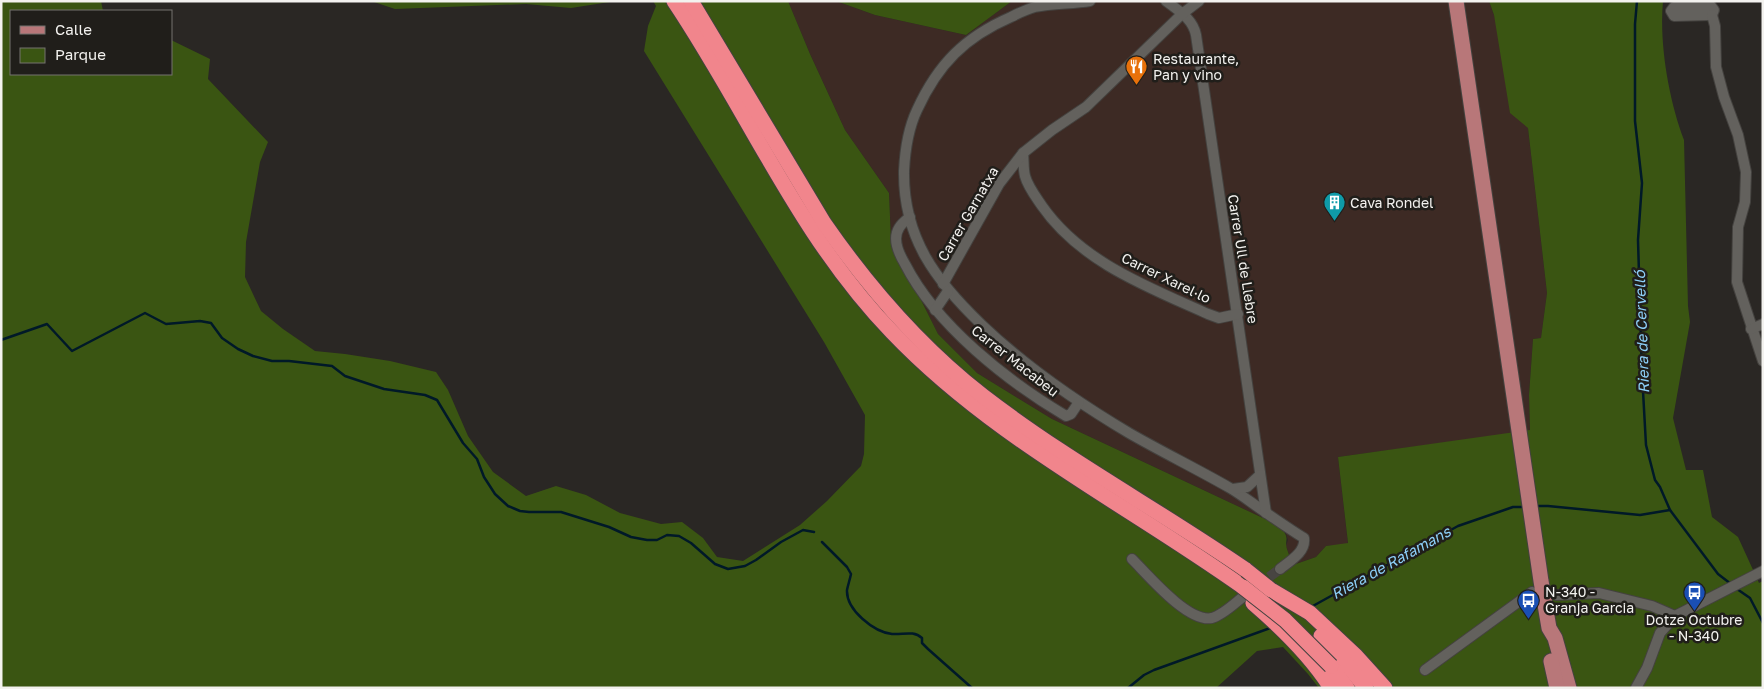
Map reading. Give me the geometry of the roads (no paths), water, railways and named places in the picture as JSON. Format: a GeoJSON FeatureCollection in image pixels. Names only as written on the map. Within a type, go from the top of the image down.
{"type":"FeatureCollection","features":[{"type":"Feature","properties":{"kind":"highway"},"geometry":{"type":"LineString","coordinates":[[674,1],[691,9],[843,251],[885,304],[924,344],[982,395],[1029,429],[1199,537],[1271,590],[1305,619],[1338,664],[1347,688]]}},
{"type":"Feature","properties":{"kind":"highway"},"geometry":{"type":"LineString","coordinates":[[691,9],[776,174],[811,230],[851,284],[891,332],[951,388],[1015,437],[1285,620],[1366,688]]}},
{"type":"Feature","properties":{"kind":"highway"},"geometry":{"type":"LineString","coordinates":[[1331,688],[1338,664]]}},
{"type":"Feature","properties":{"kind":"highway"},"geometry":{"type":"LineString","coordinates":[[1338,664],[1385,688]]}},
{"type":"Feature","properties":{"kind":"main road"},"geometry":{"type":"LineString","coordinates":[[1456,1],[1525,472],[1537,574],[1553,593],[1558,626],[1550,635],[1557,688]]}},
{"type":"Feature","properties":{"kind":"main road"},"geometry":{"type":"LineString","coordinates":[[1550,635],[1569,688]]}},
{"type":"Feature","properties":{"kind":"street","name":"Carrer Macabeu"},"geometry":{"type":"LineString","coordinates":[[1090,1],[1036,7],[996,23],[967,42],[939,70],[927,89],[909,132],[905,155],[904,188],[910,217],[926,259],[945,288],[1001,344],[1079,402],[1131,434],[1233,490],[1304,538],[1305,544],[1302,551],[1280,569]]}},
{"type":"Feature","properties":{"kind":"street"},"geometry":{"type":"LineString","coordinates":[[1166,1],[1182,14]]}},
{"type":"Feature","properties":{"kind":"street","name":"Carrer Garnatxa"},"geometry":{"type":"LineString","coordinates":[[945,288],[999,184],[1023,153],[1052,130],[1086,108],[1182,14],[1199,1]]}},
{"type":"Feature","properties":{"kind":"street","name":"Carrer Ull de Llebre"},"geometry":{"type":"LineString","coordinates":[[1182,14],[1194,26],[1196,35],[1266,513]]}},
{"type":"Feature","properties":{"kind":"street"},"geometry":{"type":"LineString","coordinates":[[1712,15],[1715,26],[1716,67],[1724,97],[1738,135],[1746,172],[1745,202],[1738,227],[1737,282],[1763,362]]}},
{"type":"Feature","properties":{"kind":"street","name":"Carrer Xarel·lo"},"geometry":{"type":"LineString","coordinates":[[1023,153],[1025,176],[1038,201],[1055,223],[1087,250],[1136,282],[1208,314],[1219,318],[1238,314]]}},
{"type":"Feature","properties":{"kind":"street","name":"Carrer Macabeu"},"geometry":{"type":"LineString","coordinates":[[910,217],[899,227],[896,237],[899,252],[914,281],[951,328],[994,366],[1041,402],[1066,416],[1072,414],[1079,402]]}},
{"type":"Feature","properties":{"kind":"street"},"geometry":{"type":"LineString","coordinates":[[935,310],[945,288]]}},
{"type":"Feature","properties":{"kind":"street"},"geometry":{"type":"LineString","coordinates":[[1751,329],[1763,324]]}},
{"type":"Feature","properties":{"kind":"street"},"geometry":{"type":"LineString","coordinates":[[1233,490],[1247,487],[1260,474]]}},
{"type":"Feature","properties":{"kind":"street"},"geometry":{"type":"LineString","coordinates":[[1132,560],[1174,600],[1199,618],[1214,618],[1242,591]]}},
{"type":"Feature","properties":{"kind":"street"},"geometry":{"type":"LineString","coordinates":[[1636,688],[1647,668],[1652,650],[1660,633],[1674,616],[1759,572]]}},
{"type":"Feature","properties":{"kind":"street"},"geometry":{"type":"LineString","coordinates":[[1426,670],[1537,574]]}},
{"type":"Feature","properties":{"kind":"street"},"geometry":{"type":"LineString","coordinates":[[1557,596],[1599,593],[1652,606],[1674,616]]}},
{"type":"Feature","properties":{"kind":"waterway","name":"Riera de Cervelló"},"geometry":{"type":"LineString","coordinates":[[1637,1],[1635,24],[1635,121],[1642,183],[1638,240],[1646,445],[1655,480],[1670,510],[1718,574],[1731,584]]}},
{"type":"Feature","properties":{"kind":"waterway"},"geometry":{"type":"LineString","coordinates":[[1,340],[47,324],[72,351],[145,313],[166,324],[200,321],[211,323],[222,338],[253,356],[272,361],[332,366],[345,376],[384,389],[425,395],[437,400],[463,443],[477,459],[484,477],[495,494],[508,506],[520,511],[561,512],[609,527],[631,537],[647,540],[657,540],[667,535],[679,536],[691,543],[715,564],[728,569],[745,566],[803,530],[814,532]]}},
{"type":"Feature","properties":{"kind":"waterway","name":"Riera de Rafamans"},"geometry":{"type":"LineString","coordinates":[[1534,506],[1640,515],[1670,510]]}},
{"type":"Feature","properties":{"kind":"waterway","name":"Riera de Rafamans"},"geometry":{"type":"LineString","coordinates":[[1311,607],[1458,526],[1513,507],[1524,507]]}},
{"type":"Feature","properties":{"kind":"waterway"},"geometry":{"type":"LineString","coordinates":[[822,542],[847,567],[851,574],[847,590],[848,598],[862,619],[885,632],[892,634],[911,633],[919,636],[922,638],[922,643],[928,649],[972,688]]}},
{"type":"Feature","properties":{"kind":"waterway","name":"Riera de Cervelló"},"geometry":{"type":"LineString","coordinates":[[1737,589],[1750,598],[1763,623]]}},
{"type":"Feature","properties":{"kind":"waterway","name":"Riera de Rafamans"},"geometry":{"type":"LineString","coordinates":[[1128,688],[1144,675],[1154,670],[1273,627]]}},
{"type":"Feature","properties":{"kind":"tunnel"},"geometry":{"type":"LineString","coordinates":[[1257,586],[1280,569]]}},
{"type":"Feature","properties":{"kind":"place","name":"Restaurante, Pan y vino"},"geometry":{"type":"Point","coordinates":[1137,86]}},
{"type":"Feature","properties":{"kind":"place","name":"Cava Rondel"},"geometry":{"type":"Point","coordinates":[1334,222]}},
{"type":"Feature","properties":{"kind":"place","name":"Dotze Octubre - N-340"},"geometry":{"type":"Point","coordinates":[1694,611]}},
{"type":"Feature","properties":{"kind":"place","name":"N-340 - Granja Garcia"},"geometry":{"type":"Point","coordinates":[1529,619]}}]}
